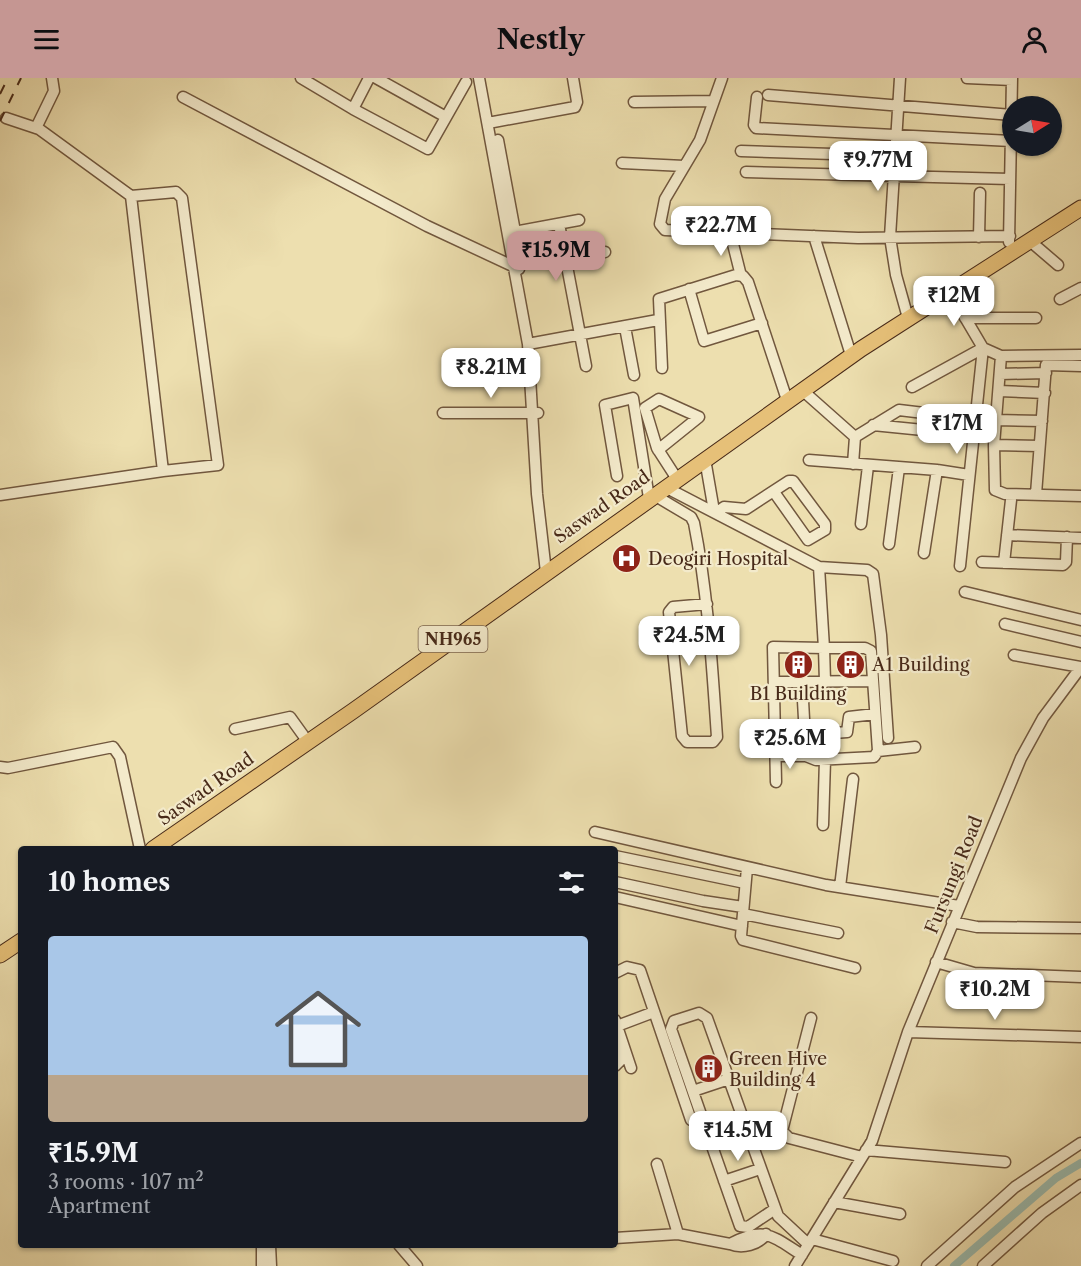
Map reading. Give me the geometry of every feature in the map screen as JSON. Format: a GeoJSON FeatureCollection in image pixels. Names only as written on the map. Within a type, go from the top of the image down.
{"type":"FeatureCollection","features":[{"type":"Feature","properties":{"kind":"highway","name":"Saswad Road"},"geometry":{"type":"LineString","coordinates":[[157,846],[308,742],[851,355],[1081,208]]}},
{"type":"Feature","properties":{"kind":"highway"},"geometry":{"type":"LineString","coordinates":[[0,955],[18,942]]}},
{"type":"Feature","properties":{"kind":"street"},"geometry":{"type":"LineString","coordinates":[[36,128],[54,91],[52,78]]}},
{"type":"Feature","properties":{"kind":"street"},"geometry":{"type":"LineString","coordinates":[[301,78],[428,149],[446,117],[462,80],[483,83],[531,344],[548,570]]}},
{"type":"Feature","properties":{"kind":"street"},"geometry":{"type":"LineString","coordinates":[[353,109],[369,78]]}},
{"type":"Feature","properties":{"kind":"street"},"geometry":{"type":"LineString","coordinates":[[376,78],[446,117]]}},
{"type":"Feature","properties":{"kind":"street"},"geometry":{"type":"LineString","coordinates":[[491,122],[575,107],[577,102],[573,78]]}},
{"type":"Feature","properties":{"kind":"street"},"geometry":{"type":"LineString","coordinates":[[722,78],[700,140],[665,199],[662,228],[814,236],[1010,236]]}},
{"type":"Feature","properties":{"kind":"street"},"geometry":{"type":"LineString","coordinates":[[900,78],[890,237],[896,276],[908,318]]}},
{"type":"Feature","properties":{"kind":"street"},"geometry":{"type":"LineString","coordinates":[[967,78],[1012,79],[1012,96]]}},
{"type":"Feature","properties":{"kind":"street"},"geometry":{"type":"LineString","coordinates":[[1002,114],[763,96],[754,125],[756,128],[1002,140]]}},
{"type":"Feature","properties":{"kind":"street"},"geometry":{"type":"LineString","coordinates":[[183,97],[427,226],[518,269]]}},
{"type":"Feature","properties":{"kind":"street"},"geometry":{"type":"LineString","coordinates":[[634,102],[713,101]]}},
{"type":"Feature","properties":{"kind":"street"},"geometry":{"type":"LineString","coordinates":[[0,495],[218,465],[182,198],[176,192],[131,196],[36,128],[6,118]]}},
{"type":"Feature","properties":{"kind":"street"},"geometry":{"type":"LineString","coordinates":[[741,151],[896,156]]}},
{"type":"Feature","properties":{"kind":"street"},"geometry":{"type":"LineString","coordinates":[[1009,254],[1011,156]]}},
{"type":"Feature","properties":{"kind":"street"},"geometry":{"type":"LineString","coordinates":[[622,164],[684,166]]}},
{"type":"Feature","properties":{"kind":"street"},"geometry":{"type":"LineString","coordinates":[[746,172],[893,178],[1010,179]]}},
{"type":"Feature","properties":{"kind":"street"},"geometry":{"type":"LineString","coordinates":[[979,237],[980,193]]}},
{"type":"Feature","properties":{"kind":"street"},"geometry":{"type":"LineString","coordinates":[[131,196],[163,471]]}},
{"type":"Feature","properties":{"kind":"street"},"geometry":{"type":"LineString","coordinates":[[511,232],[579,220]]}},
{"type":"Feature","properties":{"kind":"street"},"geometry":{"type":"LineString","coordinates":[[559,224],[586,366]]}},
{"type":"Feature","properties":{"kind":"street"},"geometry":{"type":"LineString","coordinates":[[730,232],[741,276]]}},
{"type":"Feature","properties":{"kind":"street"},"geometry":{"type":"LineString","coordinates":[[814,236],[851,355]]}},
{"type":"Feature","properties":{"kind":"street"},"geometry":{"type":"LineString","coordinates":[[1030,241],[1058,265]]}},
{"type":"Feature","properties":{"kind":"street"},"geometry":{"type":"LineString","coordinates":[[566,260],[604,252]]}},
{"type":"Feature","properties":{"kind":"street"},"geometry":{"type":"LineString","coordinates":[[662,368],[659,299],[736,275],[741,276],[748,282],[787,400]]}},
{"type":"Feature","properties":{"kind":"street"},"geometry":{"type":"LineString","coordinates":[[1060,299],[1081,288]]}},
{"type":"Feature","properties":{"kind":"street"},"geometry":{"type":"LineString","coordinates":[[689,289],[704,340],[762,323]]}},
{"type":"Feature","properties":{"kind":"street"},"geometry":{"type":"LineString","coordinates":[[950,292],[983,348],[1001,356],[1081,355]]}},
{"type":"Feature","properties":{"kind":"street"},"geometry":{"type":"LineString","coordinates":[[965,318],[1036,318]]}},
{"type":"Feature","properties":{"kind":"street"},"geometry":{"type":"LineString","coordinates":[[531,344],[658,320]]}},
{"type":"Feature","properties":{"kind":"street"},"geometry":{"type":"LineString","coordinates":[[625,327],[634,375]]}},
{"type":"Feature","properties":{"kind":"street"},"geometry":{"type":"LineString","coordinates":[[912,387],[983,348]]}},
{"type":"Feature","properties":{"kind":"street"},"geometry":{"type":"LineString","coordinates":[[960,566],[983,348]]}},
{"type":"Feature","properties":{"kind":"street"},"geometry":{"type":"LineString","coordinates":[[1001,356],[994,445],[995,490],[999,494],[1081,496]]}},
{"type":"Feature","properties":{"kind":"street"},"geometry":{"type":"LineString","coordinates":[[1036,494],[1046,365],[1081,366]]}},
{"type":"Feature","properties":{"kind":"street"},"geometry":{"type":"LineString","coordinates":[[1000,374],[1046,373]]}},
{"type":"Feature","properties":{"kind":"street"},"geometry":{"type":"LineString","coordinates":[[802,390],[855,437]]}},
{"type":"Feature","properties":{"kind":"street"},"geometry":{"type":"LineString","coordinates":[[999,391],[1045,393]]}},
{"type":"Feature","properties":{"kind":"street"},"geometry":{"type":"LineString","coordinates":[[617,476],[604,405],[633,398],[662,490],[691,517],[694,523],[707,604],[717,737],[713,742],[687,742],[682,736],[669,612],[673,607],[707,604]]}},
{"type":"Feature","properties":{"kind":"street"},"geometry":{"type":"LineString","coordinates":[[658,450],[699,417],[658,399],[646,407],[658,450],[662,490]]}},
{"type":"Feature","properties":{"kind":"street"},"geometry":{"type":"LineString","coordinates":[[855,437],[904,409],[974,419]]}},
{"type":"Feature","properties":{"kind":"street"},"geometry":{"type":"LineString","coordinates":[[443,413],[535,413]]}},
{"type":"Feature","properties":{"kind":"street"},"geometry":{"type":"LineString","coordinates":[[996,420],[1042,421]]}},
{"type":"Feature","properties":{"kind":"street"},"geometry":{"type":"LineString","coordinates":[[873,426],[973,435]]}},
{"type":"Feature","properties":{"kind":"street"},"geometry":{"type":"LineString","coordinates":[[853,464],[855,437]]}},
{"type":"Feature","properties":{"kind":"street"},"geometry":{"type":"LineString","coordinates":[[994,445],[1039,446]]}},
{"type":"Feature","properties":{"kind":"street"},"geometry":{"type":"LineString","coordinates":[[705,459],[716,512]]}},
{"type":"Feature","properties":{"kind":"street"},"geometry":{"type":"LineString","coordinates":[[809,460],[937,470],[969,476]]}},
{"type":"Feature","properties":{"kind":"street"},"geometry":{"type":"LineString","coordinates":[[861,524],[868,466]]}},
{"type":"Feature","properties":{"kind":"street"},"geometry":{"type":"LineString","coordinates":[[889,544],[899,468]]}},
{"type":"Feature","properties":{"kind":"street"},"geometry":{"type":"LineString","coordinates":[[924,553],[937,470]]}},
{"type":"Feature","properties":{"kind":"street"},"geometry":{"type":"LineString","coordinates":[[716,512],[724,507],[746,509],[789,481],[795,482],[825,524],[825,530],[808,540],[774,492]]}},
{"type":"Feature","properties":{"kind":"street"},"geometry":{"type":"LineString","coordinates":[[662,490],[716,512],[819,567],[867,570],[873,574],[881,635],[888,738]]}},
{"type":"Feature","properties":{"kind":"street"},"geometry":{"type":"LineString","coordinates":[[1004,562],[1011,500]]}},
{"type":"Feature","properties":{"kind":"street"},"geometry":{"type":"LineString","coordinates":[[1007,535],[1081,538]]}},
{"type":"Feature","properties":{"kind":"street"},"geometry":{"type":"LineString","coordinates":[[981,562],[1063,565],[1066,562],[1066,537]]}},
{"type":"Feature","properties":{"kind":"street"},"geometry":{"type":"LineString","coordinates":[[819,567],[825,682]]}},
{"type":"Feature","properties":{"kind":"street"},"geometry":{"type":"LineString","coordinates":[[965,592],[1081,620]]}},
{"type":"Feature","properties":{"kind":"street"},"geometry":{"type":"LineString","coordinates":[[1005,624],[1081,642]]}},
{"type":"Feature","properties":{"kind":"street"},"geometry":{"type":"LineString","coordinates":[[776,782],[773,647],[870,649],[878,751]]}},
{"type":"Feature","properties":{"kind":"street"},"geometry":{"type":"LineString","coordinates":[[1014,655],[1081,667]]}},
{"type":"Feature","properties":{"kind":"street","name":"Fursungi Road"},"geometry":{"type":"LineString","coordinates":[[795,1266],[872,1141],[908,1032],[958,906],[1021,758],[1043,718],[1081,667]]}},
{"type":"Feature","properties":{"kind":"street"},"geometry":{"type":"LineString","coordinates":[[774,682],[872,681]]}},
{"type":"Feature","properties":{"kind":"street"},"geometry":{"type":"LineString","coordinates":[[802,682],[806,756]]}},
{"type":"Feature","properties":{"kind":"street"},"geometry":{"type":"LineString","coordinates":[[805,735],[848,732],[849,717],[875,714]]}},
{"type":"Feature","properties":{"kind":"street"},"geometry":{"type":"LineString","coordinates":[[235,729],[290,717],[308,742]]}},
{"type":"Feature","properties":{"kind":"street"},"geometry":{"type":"LineString","coordinates":[[0,767],[8,768],[113,747],[120,757],[139,846]]}},
{"type":"Feature","properties":{"kind":"street"},"geometry":{"type":"LineString","coordinates":[[776,756],[806,756],[812,760],[872,758],[878,751],[915,747]]}},
{"type":"Feature","properties":{"kind":"street"},"geometry":{"type":"LineString","coordinates":[[823,825],[825,760]]}},
{"type":"Feature","properties":{"kind":"street"},"geometry":{"type":"LineString","coordinates":[[840,887],[853,779]]}},
{"type":"Feature","properties":{"kind":"street"},"geometry":{"type":"LineString","coordinates":[[596,832],[747,868],[840,887],[958,906]]}},
{"type":"Feature","properties":{"kind":"street"},"geometry":{"type":"LineString","coordinates":[[618,857],[745,883]]}},
{"type":"Feature","properties":{"kind":"street"},"geometry":{"type":"LineString","coordinates":[[747,868],[743,940],[855,968]]}},
{"type":"Feature","properties":{"kind":"street"},"geometry":{"type":"LineString","coordinates":[[618,883],[838,933]]}},
{"type":"Feature","properties":{"kind":"street"},"geometry":{"type":"LineString","coordinates":[[618,898],[742,926]]}},
{"type":"Feature","properties":{"kind":"street"},"geometry":{"type":"LineString","coordinates":[[952,922],[977,927],[1081,928]]}},
{"type":"Feature","properties":{"kind":"street"},"geometry":{"type":"LineString","coordinates":[[936,962],[974,973],[1081,977]]}},
{"type":"Feature","properties":{"kind":"street"},"geometry":{"type":"LineString","coordinates":[[618,972],[627,967],[640,970],[691,1120]]}},
{"type":"Feature","properties":{"kind":"street"},"geometry":{"type":"LineString","coordinates":[[618,1022],[654,1012]]}},
{"type":"Feature","properties":{"kind":"street"},"geometry":{"type":"LineString","coordinates":[[775,1209],[748,1227],[740,1226],[670,1029],[674,1022],[699,1013],[707,1018],[760,1169],[775,1209],[783,1221],[810,1241],[893,1261]]}},
{"type":"Feature","properties":{"kind":"street"},"geometry":{"type":"LineString","coordinates":[[811,1018],[782,1131],[789,1138],[864,1153],[1005,1162]]}},
{"type":"Feature","properties":{"kind":"street"},"geometry":{"type":"LineString","coordinates":[[618,1029],[631,1068]]}},
{"type":"Feature","properties":{"kind":"street"},"geometry":{"type":"LineString","coordinates":[[908,1032],[1081,1037]]}},
{"type":"Feature","properties":{"kind":"street"},"geometry":{"type":"LineString","coordinates":[[693,1091],[729,1079]]}},
{"type":"Feature","properties":{"kind":"street"},"geometry":{"type":"LineString","coordinates":[[708,1136],[745,1125]]}},
{"type":"Feature","properties":{"kind":"street"},"geometry":{"type":"LineString","coordinates":[[927,1266],[1015,1187],[1081,1143]]}},
{"type":"Feature","properties":{"kind":"street"},"geometry":{"type":"LineString","coordinates":[[657,1164],[678,1234]]}},
{"type":"Feature","properties":{"kind":"street"},"geometry":{"type":"LineString","coordinates":[[724,1181],[760,1169]]}},
{"type":"Feature","properties":{"kind":"street"},"geometry":{"type":"LineString","coordinates":[[983,1266],[1042,1213],[1081,1185]]}},
{"type":"Feature","properties":{"kind":"street"},"geometry":{"type":"LineString","coordinates":[[834,1202],[900,1214]]}},
{"type":"Feature","properties":{"kind":"street"},"geometry":{"type":"LineString","coordinates":[[618,1238],[678,1234],[741,1247],[762,1240],[766,1234],[802,1255]]}},
{"type":"Feature","properties":{"kind":"street"},"geometry":{"type":"LineString","coordinates":[[262,1248],[262,1266]]}},
{"type":"Feature","properties":{"kind":"street"},"geometry":{"type":"LineString","coordinates":[[270,1248],[270,1266]]}},
{"type":"Feature","properties":{"kind":"street"},"geometry":{"type":"LineString","coordinates":[[402,1248],[417,1266]]}},
{"type":"Feature","properties":{"kind":"waterway"},"geometry":{"type":"LineString","coordinates":[[954,1266],[1056,1178],[1081,1163]]}},
{"type":"Feature","properties":{"kind":"railway"},"geometry":{"type":"LineString","coordinates":[[0,94],[8,78]]}},
{"type":"Feature","properties":{"kind":"railway"},"geometry":{"type":"LineString","coordinates":[[0,121],[21,78]]}},
{"type":"Feature","properties":{"kind":"place","name":"Deogiri Hospital"},"geometry":{"type":"Point","coordinates":[627,559]}},
{"type":"Feature","properties":{"kind":"place","name":"B1 Building"},"geometry":{"type":"Point","coordinates":[798,665]}},
{"type":"Feature","properties":{"kind":"place","name":"A1 Building"},"geometry":{"type":"Point","coordinates":[851,665]}},
{"type":"Feature","properties":{"kind":"place","name":"Green Hive Building 4"},"geometry":{"type":"Point","coordinates":[708,1069]}}]}
